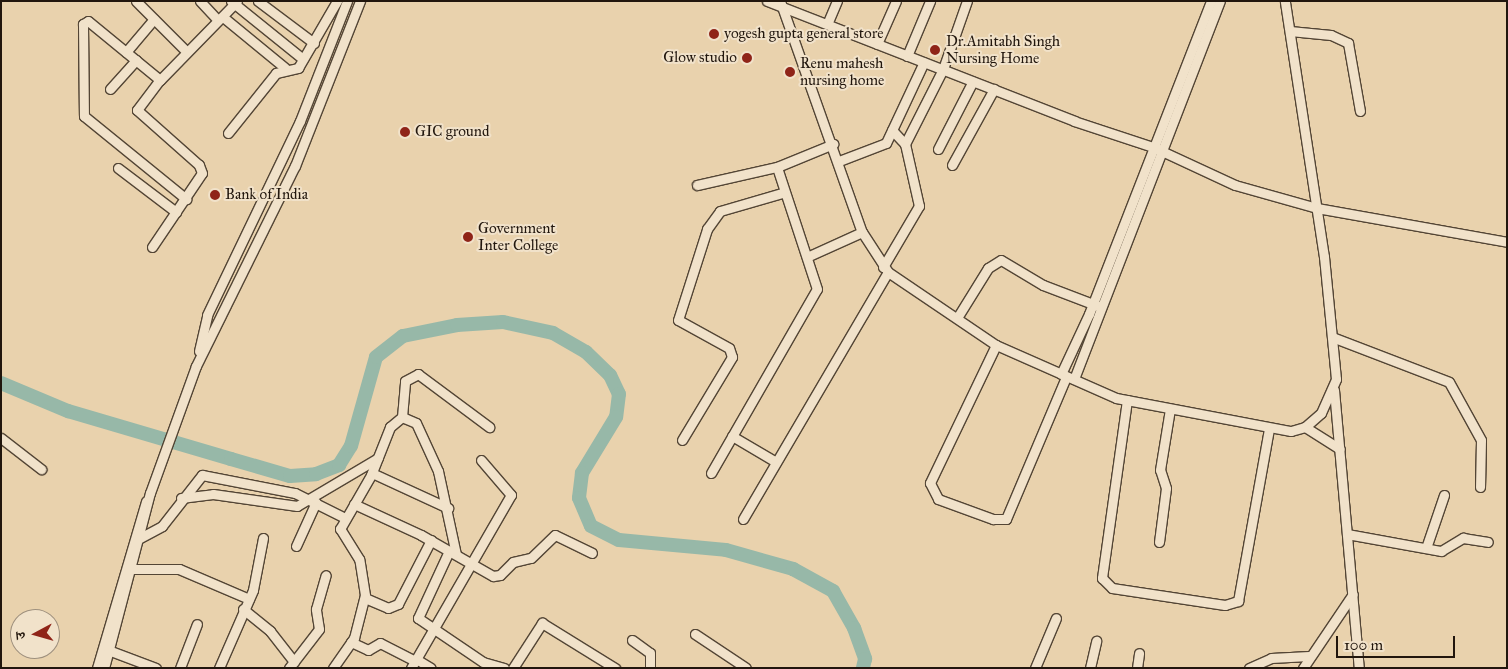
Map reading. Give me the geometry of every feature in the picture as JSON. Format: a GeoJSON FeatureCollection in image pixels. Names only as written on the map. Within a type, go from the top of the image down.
{"type":"FeatureCollection","features":[{"type":"Feature","properties":{"kind":"street"},"geometry":{"type":"LineString","coordinates":[[136,1],[186,51]]}},
{"type":"Feature","properties":{"kind":"street"},"geometry":{"type":"LineString","coordinates":[[200,1],[285,68],[295,70],[314,43],[337,1]]}},
{"type":"Feature","properties":{"kind":"street"},"geometry":{"type":"LineString","coordinates":[[258,1],[314,43]]}},
{"type":"Feature","properties":{"kind":"street"},"geometry":{"type":"LineString","coordinates":[[196,366],[207,315],[300,121],[347,1]]}},
{"type":"Feature","properties":{"kind":"street"},"geometry":{"type":"LineString","coordinates":[[104,668],[150,493],[196,366],[294,166],[360,1]]}},
{"type":"Feature","properties":{"kind":"street"},"geometry":{"type":"LineString","coordinates":[[767,1],[781,4],[907,56],[1153,147],[1162,153],[1235,185],[1317,208],[1507,242]]}},
{"type":"Feature","properties":{"kind":"street"},"geometry":{"type":"LineString","coordinates":[[828,22],[837,1]]}},
{"type":"Feature","properties":{"kind":"street"},"geometry":{"type":"LineString","coordinates":[[877,44],[896,1]]}},
{"type":"Feature","properties":{"kind":"street"},"geometry":{"type":"LineString","coordinates":[[907,56],[930,1]]}},
{"type":"Feature","properties":{"kind":"street"},"geometry":{"type":"LineString","coordinates":[[905,144],[943,69],[967,1]]}},
{"type":"Feature","properties":{"kind":"street"},"geometry":{"type":"LineString","coordinates":[[996,345],[930,483],[938,499],[994,520],[1006,519],[1097,306],[1153,147],[1211,1]]}},
{"type":"Feature","properties":{"kind":"street"},"geometry":{"type":"LineString","coordinates":[[1114,262],[1162,153],[1220,1]]}},
{"type":"Feature","properties":{"kind":"street"},"geometry":{"type":"LineString","coordinates":[[1285,1],[1317,208],[1332,337],[1334,390],[1359,668]]}},
{"type":"Feature","properties":{"kind":"street"},"geometry":{"type":"LineString","coordinates":[[152,247],[201,176],[199,164],[137,113],[160,80],[234,2],[303,59]]}},
{"type":"Feature","properties":{"kind":"street"},"geometry":{"type":"LineString","coordinates":[[781,4],[833,144],[862,232],[886,270],[996,345],[1067,377],[1127,400],[1269,428],[1305,427],[1340,449]]}},
{"type":"Feature","properties":{"kind":"street"},"geometry":{"type":"LineString","coordinates":[[126,52],[154,19]]}},
{"type":"Feature","properties":{"kind":"street"},"geometry":{"type":"LineString","coordinates":[[160,80],[88,21],[83,24],[84,116],[186,199]]}},
{"type":"Feature","properties":{"kind":"street"},"geometry":{"type":"LineString","coordinates":[[1290,31],[1331,35],[1348,43],[1360,111]]}},
{"type":"Feature","properties":{"kind":"street"},"geometry":{"type":"LineString","coordinates":[[110,90],[136,60]]}},
{"type":"Feature","properties":{"kind":"street"},"geometry":{"type":"LineString","coordinates":[[839,161],[880,148],[892,130],[924,62]]}},
{"type":"Feature","properties":{"kind":"street"},"geometry":{"type":"LineString","coordinates":[[228,133],[276,73],[285,68]]}},
{"type":"Feature","properties":{"kind":"street"},"geometry":{"type":"LineString","coordinates":[[938,149],[973,81]]}},
{"type":"Feature","properties":{"kind":"street"},"geometry":{"type":"LineString","coordinates":[[952,165],[994,89]]}},
{"type":"Feature","properties":{"kind":"street"},"geometry":{"type":"LineString","coordinates":[[743,519],[886,270],[919,206],[905,144],[892,130]]}},
{"type":"Feature","properties":{"kind":"street"},"geometry":{"type":"LineString","coordinates":[[697,186],[777,167],[833,144]]}},
{"type":"Feature","properties":{"kind":"street"},"geometry":{"type":"LineString","coordinates":[[712,472],[814,298],[809,256],[782,193],[777,167]]}},
{"type":"Feature","properties":{"kind":"street"},"geometry":{"type":"LineString","coordinates":[[118,168],[176,212]]}},
{"type":"Feature","properties":{"kind":"street"},"geometry":{"type":"LineString","coordinates":[[682,440],[732,357],[729,348],[678,320],[707,229],[720,211],[782,193]]}},
{"type":"Feature","properties":{"kind":"street"},"geometry":{"type":"LineString","coordinates":[[809,256],[862,232]]}},
{"type":"Feature","properties":{"kind":"street"},"geometry":{"type":"LineString","coordinates":[[957,318],[996,261],[1097,306]]}},
{"type":"Feature","properties":{"kind":"street"},"geometry":{"type":"LineString","coordinates":[[1067,377],[1097,306]]}},
{"type":"Feature","properties":{"kind":"street"},"geometry":{"type":"LineString","coordinates":[[1332,337],[1449,382],[1481,440],[1480,487]]}},
{"type":"Feature","properties":{"kind":"street"},"geometry":{"type":"LineString","coordinates":[[333,668],[351,642],[365,598],[359,559],[340,533],[345,518],[372,473],[390,427],[402,417],[405,381],[418,374],[489,427]]}},
{"type":"Feature","properties":{"kind":"street"},"geometry":{"type":"LineString","coordinates":[[1305,427],[1321,413],[1334,390]]}},
{"type":"Feature","properties":{"kind":"street"},"geometry":{"type":"LineString","coordinates":[[1127,400],[1102,578],[1112,588],[1225,605],[1238,601],[1269,428]]}},
{"type":"Feature","properties":{"kind":"street"},"geometry":{"type":"LineString","coordinates":[[1159,542],[1166,488],[1160,470],[1170,409]]}},
{"type":"Feature","properties":{"kind":"street"},"geometry":{"type":"LineString","coordinates":[[402,417],[416,423],[448,508],[453,553],[418,614],[420,620],[434,627],[483,662],[504,668]]}},
{"type":"Feature","properties":{"kind":"street"},"geometry":{"type":"LineString","coordinates":[[732,436],[776,462]]}},
{"type":"Feature","properties":{"kind":"street"},"geometry":{"type":"LineString","coordinates":[[1,438],[41,469]]}},
{"type":"Feature","properties":{"kind":"street"},"geometry":{"type":"LineString","coordinates":[[181,498],[213,494],[241,500],[270,499],[294,506],[313,501],[378,458]]}},
{"type":"Feature","properties":{"kind":"street"},"geometry":{"type":"LineString","coordinates":[[414,663],[511,496],[481,460]]}},
{"type":"Feature","properties":{"kind":"street"},"geometry":{"type":"LineString","coordinates":[[372,473],[448,508]]}},
{"type":"Feature","properties":{"kind":"street"},"geometry":{"type":"LineString","coordinates":[[138,539],[157,531],[198,477],[208,475],[313,501],[345,518]]}},
{"type":"Feature","properties":{"kind":"street"},"geometry":{"type":"LineString","coordinates":[[97,668],[139,512],[150,493]]}},
{"type":"Feature","properties":{"kind":"street"},"geometry":{"type":"LineString","coordinates":[[1426,548],[1444,495]]}},
{"type":"Feature","properties":{"kind":"street"},"geometry":{"type":"LineString","coordinates":[[296,546],[313,501]]}},
{"type":"Feature","properties":{"kind":"street"},"geometry":{"type":"LineString","coordinates":[[354,504],[431,540],[471,563],[500,575],[513,562],[531,558],[555,535],[592,553]]}},
{"type":"Feature","properties":{"kind":"street"},"geometry":{"type":"LineString","coordinates":[[1347,534],[1445,550],[1463,538],[1488,542]]}},
{"type":"Feature","properties":{"kind":"street"},"geometry":{"type":"LineString","coordinates":[[219,668],[243,608],[249,599],[263,538]]}},
{"type":"Feature","properties":{"kind":"street"},"geometry":{"type":"LineString","coordinates":[[365,598],[388,608],[398,604],[431,540]]}},
{"type":"Feature","properties":{"kind":"street"},"geometry":{"type":"LineString","coordinates":[[130,570],[179,568],[249,599]]}},
{"type":"Feature","properties":{"kind":"street"},"geometry":{"type":"LineString","coordinates":[[243,608],[270,631],[291,665],[319,629],[316,610],[326,575]]}},
{"type":"Feature","properties":{"kind":"street"},"geometry":{"type":"LineString","coordinates":[[1303,668],[1308,656],[1353,594]]}},
{"type":"Feature","properties":{"kind":"street"},"geometry":{"type":"LineString","coordinates":[[1035,668],[1056,618]]}},
{"type":"Feature","properties":{"kind":"street"},"geometry":{"type":"LineString","coordinates":[[513,668],[542,623],[615,668]]}},
{"type":"Feature","properties":{"kind":"street"},"geometry":{"type":"LineString","coordinates":[[180,668],[197,624]]}},
{"type":"Feature","properties":{"kind":"street"},"geometry":{"type":"LineString","coordinates":[[695,634],[746,668]]}},
{"type":"Feature","properties":{"kind":"street"},"geometry":{"type":"LineString","coordinates":[[632,640],[650,653],[650,668]]}},
{"type":"Feature","properties":{"kind":"street"},"geometry":{"type":"LineString","coordinates":[[1090,668],[1096,641]]}},
{"type":"Feature","properties":{"kind":"street"},"geometry":{"type":"LineString","coordinates":[[351,642],[368,650],[380,643],[414,663],[431,668]]}},
{"type":"Feature","properties":{"kind":"street"},"geometry":{"type":"LineString","coordinates":[[108,650],[151,667]]}},
{"type":"Feature","properties":{"kind":"street"},"geometry":{"type":"LineString","coordinates":[[1137,668],[1139,653]]}},
{"type":"Feature","properties":{"kind":"street"},"geometry":{"type":"LineString","coordinates":[[1249,668],[1272,658],[1308,656]]}},
{"type":"Feature","properties":{"kind":"waterway"},"geometry":{"type":"LineString","coordinates":[[1,383],[68,411],[231,459],[290,476],[316,474],[339,465],[351,446],[376,357],[403,336],[457,325],[503,322],[553,333],[586,352],[610,375],[619,394],[616,417],[582,473],[579,498],[591,526],[619,540],[726,550],[793,569],[833,591],[854,628],[865,659],[863,668]]}},
{"type":"Feature","properties":{"kind":"place","name":"yogesh gupta general store"},"geometry":{"type":"Point","coordinates":[714,34]}},
{"type":"Feature","properties":{"kind":"place","name":"Dr.Amitabh Singh Nursing Home"},"geometry":{"type":"Point","coordinates":[935,50]}},
{"type":"Feature","properties":{"kind":"place","name":"Glow studio"},"geometry":{"type":"Point","coordinates":[747,58]}},
{"type":"Feature","properties":{"kind":"place","name":"Renu mahesh nursing home"},"geometry":{"type":"Point","coordinates":[790,72]}},
{"type":"Feature","properties":{"kind":"place","name":"GIC ground"},"geometry":{"type":"Point","coordinates":[405,132]}},
{"type":"Feature","properties":{"kind":"place","name":"Bank of India"},"geometry":{"type":"Point","coordinates":[215,195]}},
{"type":"Feature","properties":{"kind":"place","name":"Government Inter College"},"geometry":{"type":"Point","coordinates":[468,237]}}]}
